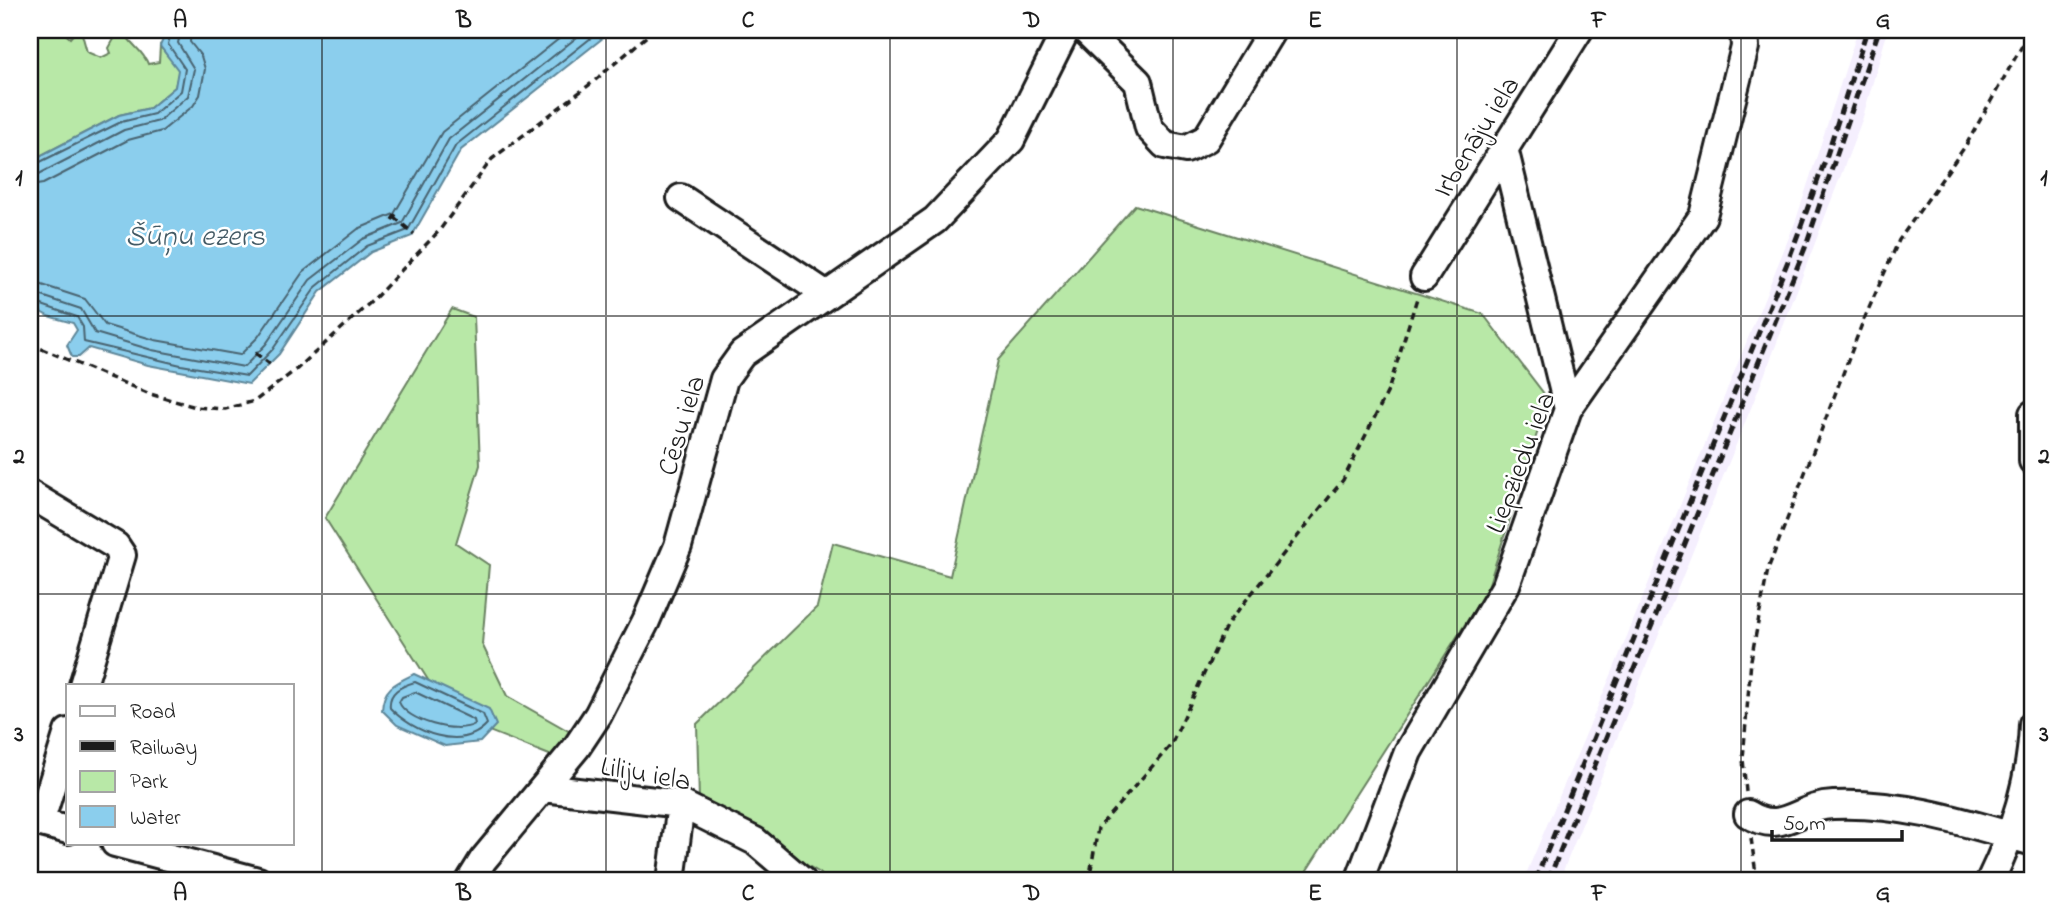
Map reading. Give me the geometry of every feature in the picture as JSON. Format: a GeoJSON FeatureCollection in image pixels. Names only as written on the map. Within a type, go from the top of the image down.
{"type":"FeatureCollection","features":[{"type":"Feature","properties":{"kind":"street","name":"Cēsu iela"},"geometry":{"type":"LineString","coordinates":[[470,881],[483,860],[543,788],[598,715],[646,621],[678,546],[724,379],[742,354],[935,220],[1011,140],[1066,30]]}},
{"type":"Feature","properties":{"kind":"street"},"geometry":{"type":"LineString","coordinates":[[1086,30],[1138,82],[1149,128],[1166,145],[1186,149],[1206,139],[1272,30]]}},
{"type":"Feature","properties":{"kind":"street","name":"Irbenāju iela"},"geometry":{"type":"LineString","coordinates":[[1424,276],[1579,30]]}},
{"type":"Feature","properties":{"kind":"street","name":"Liepziedu iela"},"geometry":{"type":"LineString","coordinates":[[1359,881],[1408,752],[1506,585],[1568,409],[1703,216],[1745,47],[1744,30]]}},
{"type":"Feature","properties":{"kind":"street"},"geometry":{"type":"LineString","coordinates":[[1504,148],[1568,409]]}},
{"type":"Feature","properties":{"kind":"street"},"geometry":{"type":"LineString","coordinates":[[681,198],[827,295]]}},
{"type":"Feature","properties":{"kind":"street"},"geometry":{"type":"LineString","coordinates":[[2033,414],[2033,461]]}},
{"type":"Feature","properties":{"kind":"street"},"geometry":{"type":"LineString","coordinates":[[31,495],[116,546],[122,555],[83,684]]}},
{"type":"Feature","properties":{"kind":"street"},"geometry":{"type":"LineString","coordinates":[[1990,881],[2023,839],[2025,789],[2033,724]]}},
{"type":"Feature","properties":{"kind":"street"},"geometry":{"type":"LineString","coordinates":[[66,737],[35,821],[66,829]]}},
{"type":"Feature","properties":{"kind":"street","name":"Liliju iela"},"geometry":{"type":"LineString","coordinates":[[543,788],[681,804],[755,841],[802,881]]}},
{"type":"Feature","properties":{"kind":"street"},"geometry":{"type":"LineString","coordinates":[[671,881],[681,804]]}},
{"type":"Feature","properties":{"kind":"street"},"geometry":{"type":"LineString","coordinates":[[1748,814],[1763,823],[1777,824],[1829,805],[1878,804],[1927,811],[2023,839]]}},
{"type":"Feature","properties":{"kind":"street"},"geometry":{"type":"LineString","coordinates":[[119,844],[258,881]]}},
{"type":"Feature","properties":{"kind":"path"},"geometry":{"type":"LineString","coordinates":[[30,344],[150,394],[196,407],[226,409],[255,401],[298,368],[373,300],[439,231],[492,159],[593,82],[654,30]]}},
{"type":"Feature","properties":{"kind":"path"},"geometry":{"type":"LineString","coordinates":[[1757,881],[1742,760],[1751,660],[1768,569],[1862,324],[1899,240],[1966,145],[2031,30]]}},
{"type":"Feature","properties":{"kind":"path"},"geometry":{"type":"LineString","coordinates":[[394,217],[414,234]]}},
{"type":"Feature","properties":{"kind":"path"},"geometry":{"type":"LineString","coordinates":[[1096,881],[1091,869],[1098,828],[1171,745],[1227,624],[1343,480],[1388,391],[1424,276]]}},
{"type":"Feature","properties":{"kind":"path"},"geometry":{"type":"LineString","coordinates":[[255,353],[270,364]]}},
{"type":"Feature","properties":{"kind":"shaded area"},"geometry":{"type":"Polygon","coordinates":[[[1858,30],[1888,30],[1862,120],[1768,366],[1559,881],[1523,881],[1612,673],[1796,220],[1858,30]]]}},
{"type":"Feature","properties":{"kind":"green space"},"geometry":{"type":"Polygon","coordinates":[[[30,30],[61,30],[70,38],[76,31],[82,34],[87,52],[101,58],[111,53],[109,48],[119,30],[123,30],[148,64],[159,62],[160,46],[179,70],[175,87],[150,108],[119,115],[30,161],[30,30]]]}},
{"type":"Feature","properties":{"kind":"green space"},"geometry":{"type":"Polygon","coordinates":[[[1135,205],[1483,314],[1548,399],[1487,590],[1300,881],[827,881],[820,873],[699,801],[697,724],[817,607],[833,543],[950,576],[998,360],[1135,205]]]}},
{"type":"Feature","properties":{"kind":"green space"},"geometry":{"type":"Polygon","coordinates":[[[452,309],[474,317],[480,465],[456,543],[489,565],[482,644],[507,696],[572,733],[552,756],[451,716],[325,518],[452,309]]]}},
{"type":"Feature","properties":{"kind":"water","name":"Šūņu ezers"},"geometry":{"type":"Polygon","coordinates":[[[167,30],[613,30],[461,150],[412,236],[371,252],[320,292],[279,354],[249,384],[148,365],[89,348],[79,357],[72,357],[67,345],[77,330],[73,323],[48,316],[30,306],[30,161],[119,115],[150,108],[175,87],[178,70],[160,46],[167,30]]]}},
{"type":"Feature","properties":{"kind":"water"},"geometry":{"type":"Polygon","coordinates":[[[414,674],[489,709],[496,725],[480,742],[445,746],[397,725],[382,710],[385,696],[396,684],[414,674]]]}},
{"type":"Feature","properties":{"kind":"railway"},"geometry":{"type":"LineString","coordinates":[[1535,881],[1790,256],[1826,158],[1867,30]]}},
{"type":"Feature","properties":{"kind":"railway"},"geometry":{"type":"LineString","coordinates":[[1548,881],[1805,248],[1879,30]]}}]}
